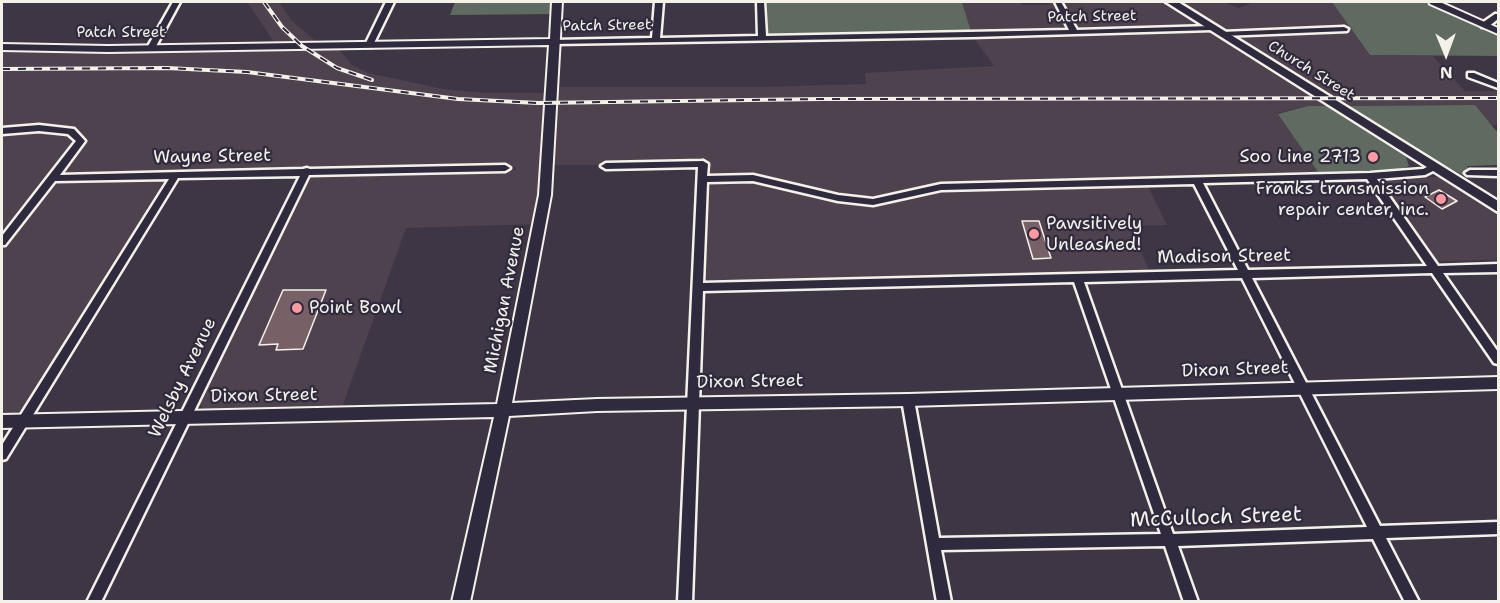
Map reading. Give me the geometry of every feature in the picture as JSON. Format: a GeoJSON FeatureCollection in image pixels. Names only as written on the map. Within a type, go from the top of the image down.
{"type":"FeatureCollection","features":[{"type":"Feature","properties":{"kind":"main road","name":"Church Street"},"geometry":{"type":"LineString","coordinates":[[1173,2],[1498,205]]}},
{"type":"Feature","properties":{"kind":"street"},"geometry":{"type":"LineString","coordinates":[[151,48],[176,2]]}},
{"type":"Feature","properties":{"kind":"street"},"geometry":{"type":"LineString","coordinates":[[369,45],[390,2]]}},
{"type":"Feature","properties":{"kind":"street","name":"Michigan Avenue"},"geometry":{"type":"LineString","coordinates":[[461,602],[503,410],[545,195],[557,2]]}},
{"type":"Feature","properties":{"kind":"street"},"geometry":{"type":"LineString","coordinates":[[656,40],[658,2]]}},
{"type":"Feature","properties":{"kind":"street"},"geometry":{"type":"LineString","coordinates":[[760,2],[762,38]]}},
{"type":"Feature","properties":{"kind":"street"},"geometry":{"type":"LineString","coordinates":[[1058,2],[1074,32]]}},
{"type":"Feature","properties":{"kind":"street"},"geometry":{"type":"LineString","coordinates":[[1433,2],[1498,31]]}},
{"type":"Feature","properties":{"kind":"street"},"geometry":{"type":"LineString","coordinates":[[1485,25],[1498,16]]}},
{"type":"Feature","properties":{"kind":"street"},"geometry":{"type":"LineString","coordinates":[[1485,25],[1498,24]]}},
{"type":"Feature","properties":{"kind":"street","name":"Patch Street"},"geometry":{"type":"LineString","coordinates":[[2,47],[151,48],[1344,29]]}},
{"type":"Feature","properties":{"kind":"street"},"geometry":{"type":"LineString","coordinates":[[1471,75],[1498,86]]}},
{"type":"Feature","properties":{"kind":"street"},"geometry":{"type":"LineString","coordinates":[[2,131],[39,128],[71,131],[81,141],[2,242]]}},
{"type":"Feature","properties":{"kind":"street"},"geometry":{"type":"LineString","coordinates":[[606,166],[703,164],[685,602]]}},
{"type":"Feature","properties":{"kind":"street"},"geometry":{"type":"LineString","coordinates":[[702,179],[753,178],[838,198],[873,202],[941,187],[1370,176],[1425,172],[1434,167]]}},
{"type":"Feature","properties":{"kind":"street","name":"Wayne Street"},"geometry":{"type":"LineString","coordinates":[[51,178],[505,168]]}},
{"type":"Feature","properties":{"kind":"street","name":"Welsby Avenue"},"geometry":{"type":"LineString","coordinates":[[94,602],[306,171]]}},
{"type":"Feature","properties":{"kind":"street"},"geometry":{"type":"LineString","coordinates":[[1470,173],[1498,172]]}},
{"type":"Feature","properties":{"kind":"street"},"geometry":{"type":"LineString","coordinates":[[2,454],[176,174]]}},
{"type":"Feature","properties":{"kind":"street"},"geometry":{"type":"LineString","coordinates":[[1370,176],[1498,360]]}},
{"type":"Feature","properties":{"kind":"street"},"geometry":{"type":"LineString","coordinates":[[1197,180],[1412,602]]}},
{"type":"Feature","properties":{"kind":"street","name":"Madison Street"},"geometry":{"type":"LineString","coordinates":[[698,287],[1498,267]]}},
{"type":"Feature","properties":{"kind":"street"},"geometry":{"type":"LineString","coordinates":[[1077,277],[1191,602]]}},
{"type":"Feature","properties":{"kind":"street","name":"Dixon Street"},"geometry":{"type":"LineString","coordinates":[[2,422],[1498,383]]}},
{"type":"Feature","properties":{"kind":"street"},"geometry":{"type":"LineString","coordinates":[[908,400],[944,602]]}},
{"type":"Feature","properties":{"kind":"street","name":"McCulloch Street"},"geometry":{"type":"LineString","coordinates":[[935,544],[1170,540],[1498,528]]}},
{"type":"Feature","properties":{"kind":"shaded area"},"geometry":{"type":"Polygon","coordinates":[[[247,2],[279,2],[291,20],[320,45],[335,45],[352,65],[368,73],[443,89],[485,93],[551,93],[552,87],[759,87],[866,84],[865,73],[994,66],[972,35],[962,2],[1020,2],[1022,5],[1048,5],[1052,2],[1224,2],[1239,8],[1254,2],[1332,2],[1370,55],[1433,56],[1465,91],[1498,91],[1498,125],[1492,125],[1474,105],[1308,106],[1278,113],[1321,177],[1146,182],[1167,225],[1130,226],[1151,275],[698,287],[703,164],[549,165],[540,224],[406,228],[342,407],[206,410],[200,405],[308,177],[516,170],[515,167],[51,178],[81,141],[77,135],[39,128],[2,131],[2,47],[76,49],[276,45],[247,2]]]}},
{"type":"Feature","properties":{"kind":"shaded area"},"geometry":{"type":"Polygon","coordinates":[[[47,132],[65,134],[72,142],[43,182],[169,180],[25,408],[15,413],[2,414],[2,135],[47,132]]]}},
{"type":"Feature","properties":{"kind":"shaded area"},"geometry":{"type":"Polygon","coordinates":[[[1438,177],[1498,214],[1498,260],[1438,261],[1380,181],[1381,179],[1438,177]]]}},
{"type":"Feature","properties":{"kind":"green space"},"geometry":{"type":"Polygon","coordinates":[[[455,2],[557,2],[556,14],[450,15],[455,2]]]}},
{"type":"Feature","properties":{"kind":"green space"},"geometry":{"type":"Polygon","coordinates":[[[760,2],[962,2],[972,35],[762,38],[760,2]]]}},
{"type":"Feature","properties":{"kind":"green space"},"geometry":{"type":"Polygon","coordinates":[[[1332,2],[1424,2],[1498,35],[1498,56],[1370,55],[1332,2]]]}},
{"type":"Feature","properties":{"kind":"green space"},"geometry":{"type":"Polygon","coordinates":[[[1475,105],[1498,133],[1498,165],[1467,166],[1470,170],[1465,171],[1468,178],[1408,145],[1347,106],[1475,105]]]}},
{"type":"Feature","properties":{"kind":"green space"},"geometry":{"type":"Polygon","coordinates":[[[1308,106],[1327,106],[1406,157],[1409,166],[1401,169],[1318,172],[1278,114],[1308,106]]]}},
{"type":"Feature","properties":{"kind":"building","name":"Franks transmission repair center, inc."},"geometry":{"type":"Polygon","coordinates":[[[1439,190],[1457,201],[1442,209],[1425,197],[1439,190]]]}},
{"type":"Feature","properties":{"kind":"building","name":"Pawsitively Unleashed!"},"geometry":{"type":"Polygon","coordinates":[[[1022,221],[1039,221],[1051,258],[1033,259],[1022,221]]]}},
{"type":"Feature","properties":{"kind":"building","name":"Point Bowl"},"geometry":{"type":"Polygon","coordinates":[[[283,290],[326,290],[303,349],[276,350],[278,344],[259,345],[283,290]]]}},
{"type":"Feature","properties":{"kind":"railway"},"geometry":{"type":"LineString","coordinates":[[264,2],[282,27],[302,46],[337,68],[372,80]]}},
{"type":"Feature","properties":{"kind":"railway"},"geometry":{"type":"LineString","coordinates":[[2,69],[167,68],[247,72],[458,99],[538,103],[821,99],[1498,98]]}},
{"type":"Feature","properties":{"kind":"place","name":"Soo Line 2713"},"geometry":{"type":"Point","coordinates":[1373,157]}},
{"type":"Feature","properties":{"kind":"place","name":"Franks transmission repair center, inc."},"geometry":{"type":"Point","coordinates":[1441,199]}},
{"type":"Feature","properties":{"kind":"place","name":"Pawsitively Unleashed!"},"geometry":{"type":"Point","coordinates":[1034,234]}},
{"type":"Feature","properties":{"kind":"place","name":"Point Bowl"},"geometry":{"type":"Point","coordinates":[297,308]}}]}
